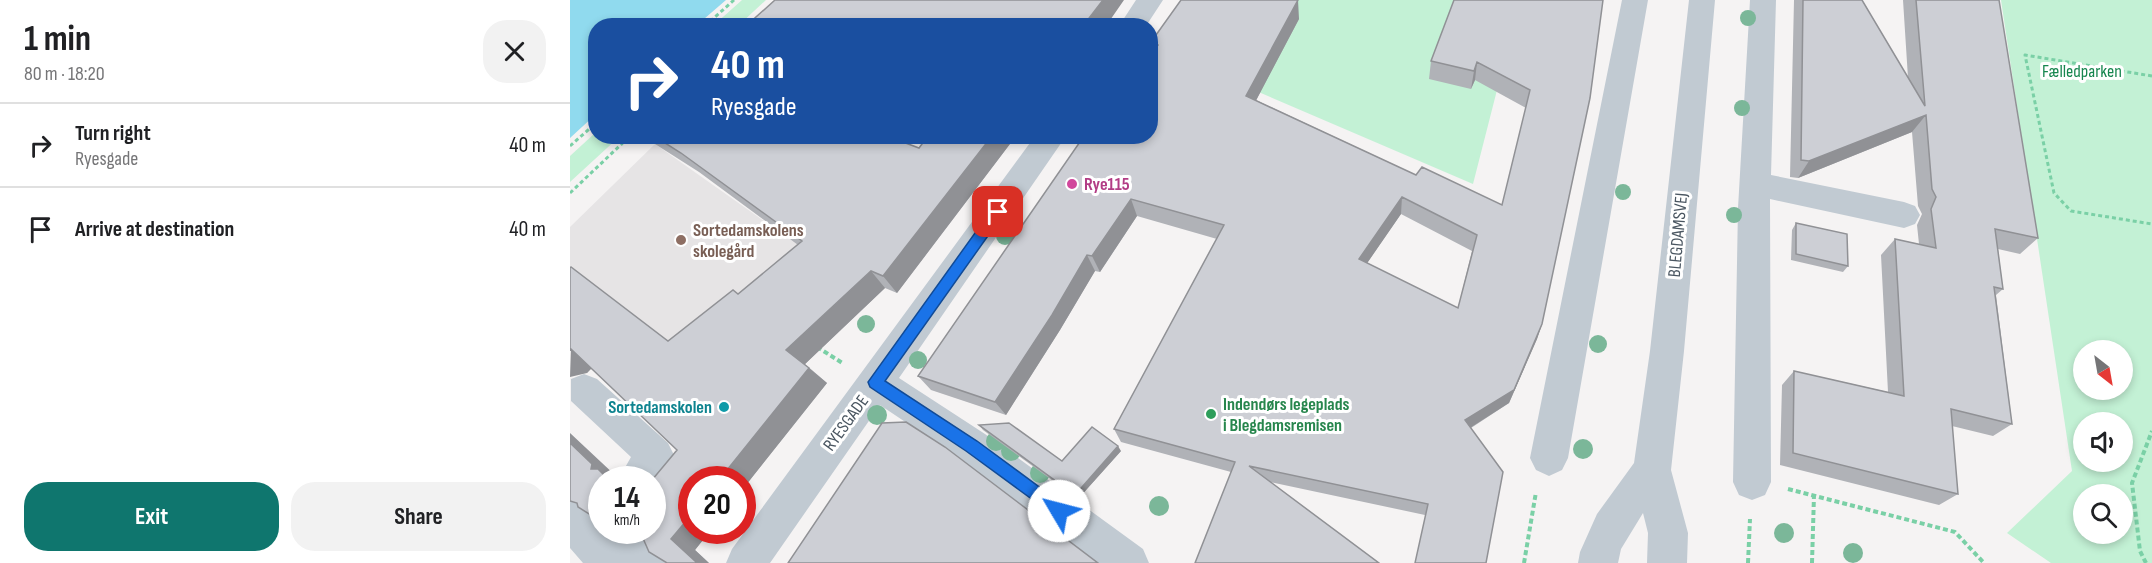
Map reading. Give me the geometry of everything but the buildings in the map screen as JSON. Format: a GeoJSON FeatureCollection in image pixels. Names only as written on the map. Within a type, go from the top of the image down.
{"type":"FeatureCollection","features":[{"type":"Feature","properties":{"kind":"street"},"geometry":{"type":"LineString","coordinates":[[1137,18],[1150,0]]}},
{"type":"Feature","properties":{"kind":"street"},"geometry":{"type":"LineString","coordinates":[[1549,458],[1635,0]]}},
{"type":"Feature","properties":{"kind":"street","name":"BLEGDAMSVEJ"},"geometry":{"type":"LineString","coordinates":[[1667,563],[1668,533],[1652,470],[1667,351],[1701,0]]}},
{"type":"Feature","properties":{"kind":"street"},"geometry":{"type":"LineString","coordinates":[[1763,0],[1755,184],[1766,484]]}},
{"type":"Feature","properties":{"kind":"street","name":"RYESGADE"},"geometry":{"type":"LineString","coordinates":[[746,563],[863,375],[1046,144]]}},
{"type":"Feature","properties":{"kind":"street"},"geometry":{"type":"LineString","coordinates":[[1755,184],[1904,216]]}},
{"type":"Feature","properties":{"kind":"street"},"geometry":{"type":"LineString","coordinates":[[863,375],[972,446],[1129,563]]}},
{"type":"Feature","properties":{"kind":"street"},"geometry":{"type":"LineString","coordinates":[[584,390],[655,455],[647,466]]}},
{"type":"Feature","properties":{"kind":"street","name":"BLEGDAMSVEJ"},"geometry":{"type":"LineString","coordinates":[[1596,559],[1617,520],[1652,470]]}},
{"type":"Feature","properties":{"kind":"street"},"geometry":{"type":"LineString","coordinates":[[570,519],[610,563]]}},
{"type":"Feature","properties":{"kind":"street"},"geometry":{"type":"LineString","coordinates":[[629,544],[652,563]]}},
{"type":"Feature","properties":{"kind":"path"},"geometry":{"type":"LineString","coordinates":[[714,18],[734,0]]}},
{"type":"Feature","properties":{"kind":"path"},"geometry":{"type":"LineString","coordinates":[[2152,76],[2025,55],[2054,193],[2071,211],[2152,224]]}},
{"type":"Feature","properties":{"kind":"path"},"geometry":{"type":"LineString","coordinates":[[570,146],[588,130]]}},
{"type":"Feature","properties":{"kind":"path"},"geometry":{"type":"LineString","coordinates":[[570,193],[622,144]]}},
{"type":"Feature","properties":{"kind":"path"},"geometry":{"type":"LineString","coordinates":[[809,342],[863,375]]}},
{"type":"Feature","properties":{"kind":"path"},"geometry":{"type":"LineString","coordinates":[[2146,563],[2140,551],[2132,483],[2152,430]]}},
{"type":"Feature","properties":{"kind":"path"},"geometry":{"type":"LineString","coordinates":[[1524,563],[1536,488],[1549,458]]}},
{"type":"Feature","properties":{"kind":"path"},"geometry":{"type":"LineString","coordinates":[[1766,484],[1814,494],[1955,532],[1984,563]]}},
{"type":"Feature","properties":{"kind":"path"},"geometry":{"type":"LineString","coordinates":[[1812,563],[1814,494]]}},
{"type":"Feature","properties":{"kind":"shaded area","name":"Sortedamskolens skolegård"},"geometry":{"type":"Polygon","coordinates":[[[655,144],[818,259],[696,362],[594,284],[570,306],[570,227],[655,144]]]}},
{"type":"Feature","properties":{"kind":"green space"},"geometry":{"type":"Polygon","coordinates":[[[742,0],[766,0],[747,18],[722,18],[742,0]]]}},
{"type":"Feature","properties":{"kind":"green space"},"geometry":{"type":"Polygon","coordinates":[[[1255,0],[1520,0],[1473,184],[1207,70],[1255,0]]]}},
{"type":"Feature","properties":{"kind":"green space","name":"Fælledparken"},"geometry":{"type":"Polygon","coordinates":[[[2001,0],[2152,0],[2152,563],[2051,563],[2007,533],[2072,471],[2001,0]]]}},
{"type":"Feature","properties":{"kind":"green space"},"geometry":{"type":"Polygon","coordinates":[[[588,139],[588,144],[611,144],[570,182],[570,156],[588,139]]]}},
{"type":"Feature","properties":{"kind":"water"},"geometry":{"type":"Polygon","coordinates":[[[570,0],[726,0],[705,18],[588,18],[588,121],[570,138],[570,0]]]}},
{"type":"Feature","properties":{"kind":"place","name":"Rye115"},"geometry":{"type":"Point","coordinates":[1072,184]}},
{"type":"Feature","properties":{"kind":"place","name":"Sortedamskolens skolegård"},"geometry":{"type":"Point","coordinates":[681,240]}},
{"type":"Feature","properties":{"kind":"place","name":"Sortedamskolen"},"geometry":{"type":"Point","coordinates":[724,407]}},
{"type":"Feature","properties":{"kind":"place","name":"Indendørs legeplads i Blegdamsremisen"},"geometry":{"type":"Point","coordinates":[1211,414]}},
{"type":"Feature","properties":{"kind":"route"},"geometry":{"type":"LineString","coordinates":[[998,212],[875,382],[972,446],[1059,511]]}}]}
